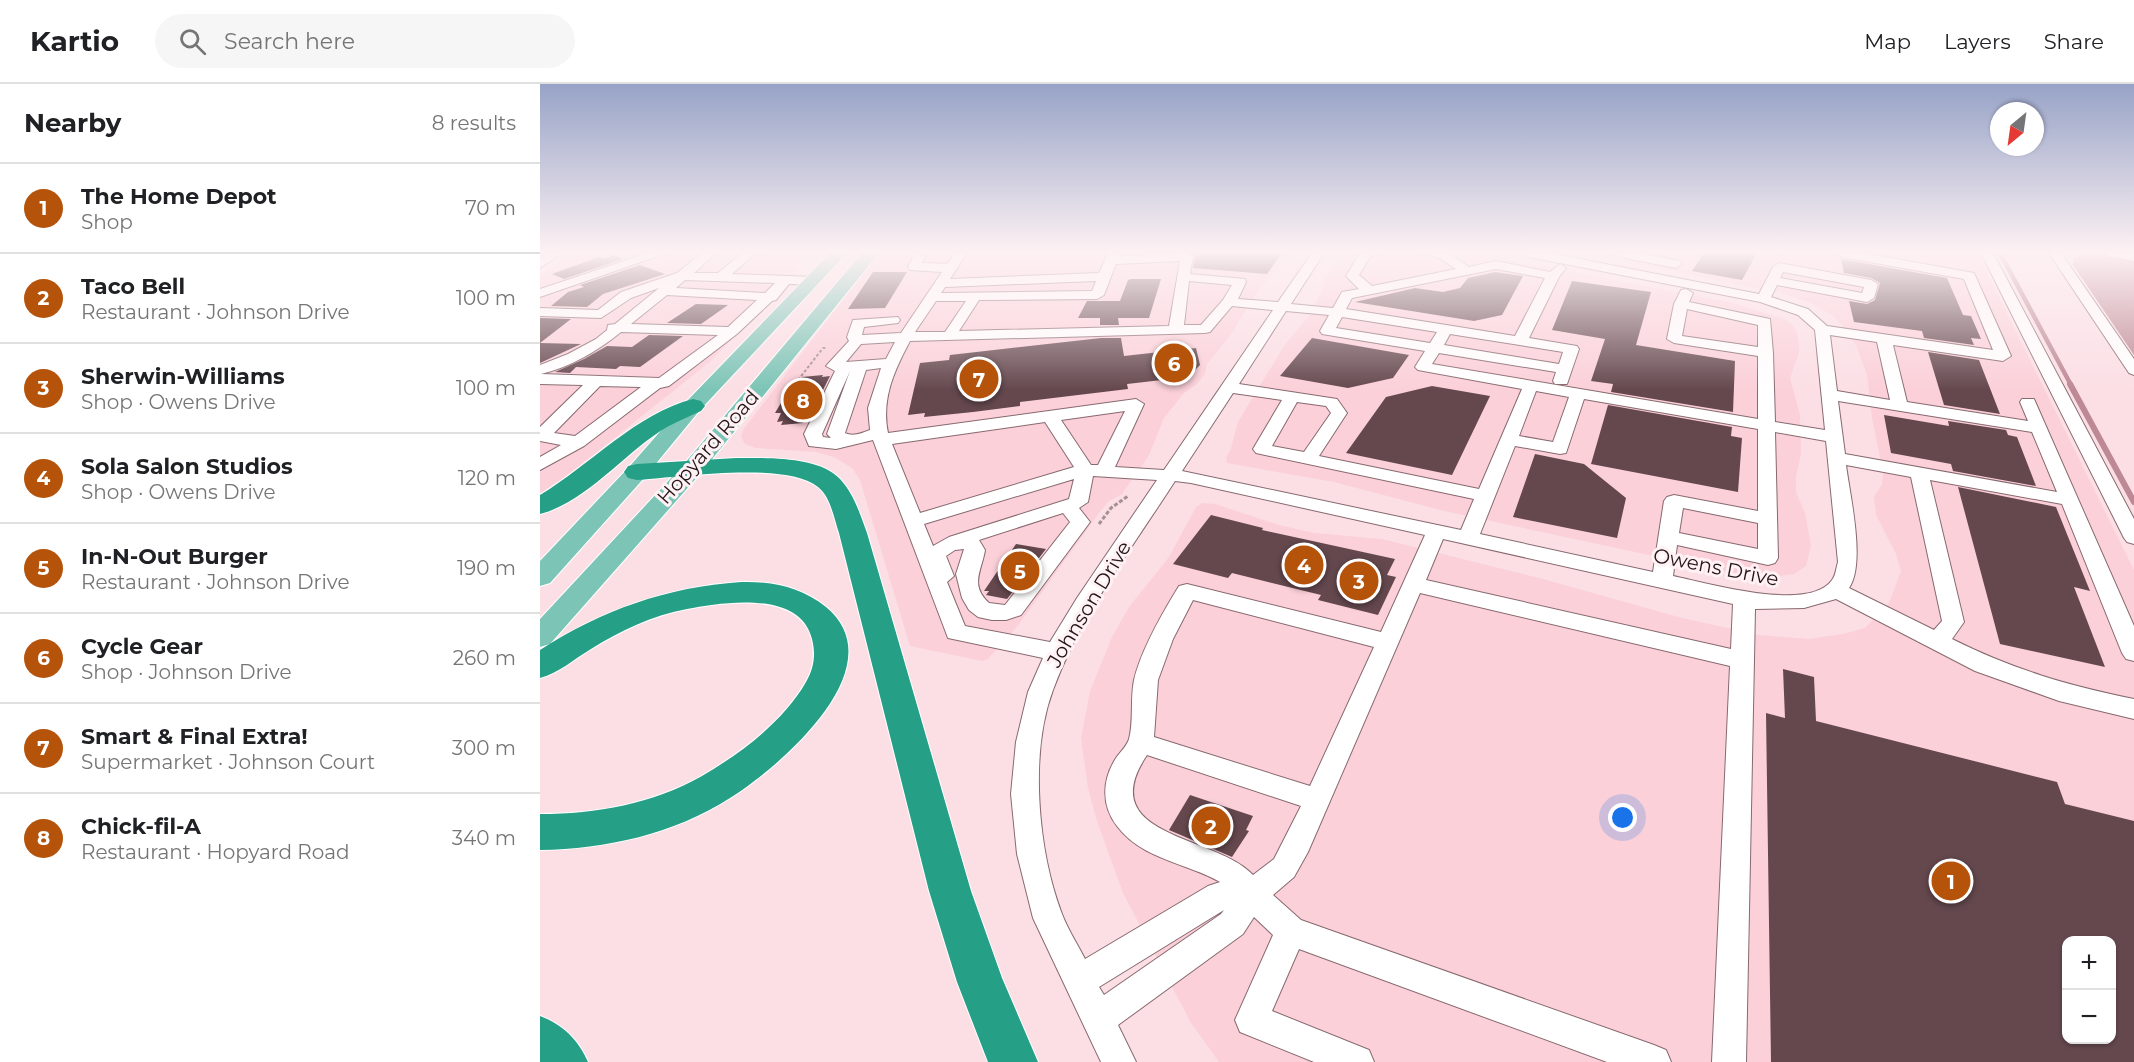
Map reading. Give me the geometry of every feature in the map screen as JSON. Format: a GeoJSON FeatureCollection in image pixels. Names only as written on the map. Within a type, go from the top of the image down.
{"type":"FeatureCollection","features":[{"type":"Feature","properties":{"kind":"highway"},"geometry":{"type":"LineString","coordinates":[[540,506],[572,487],[658,422],[693,406]]}},
{"type":"Feature","properties":{"kind":"highway"},"geometry":{"type":"LineString","coordinates":[[637,472],[770,464],[806,470],[826,480],[839,496],[853,533],[950,891],[980,982],[1013,1062]]}},
{"type":"Feature","properties":{"kind":"highway"},"geometry":{"type":"LineString","coordinates":[[540,666],[575,641],[619,619],[667,601],[712,592],[761,591],[799,602],[824,623],[832,656],[815,700],[782,739],[738,774],[679,806],[614,826],[561,833],[540,832]]}},
{"type":"Feature","properties":{"kind":"highway"},"geometry":{"type":"LineString","coordinates":[[540,1040],[563,1062]]}},
{"type":"Feature","properties":{"kind":"main road","name":"Hopyard Road"},"geometry":{"type":"LineString","coordinates":[[540,577],[637,472],[693,406],[797,299]]}},
{"type":"Feature","properties":{"kind":"main road","name":"Hopyard Road"},"geometry":{"type":"LineString","coordinates":[[540,637],[692,469],[833,299]]}},
{"type":"Feature","properties":{"kind":"street"},"geometry":{"type":"LineString","coordinates":[[540,312],[601,314],[621,299]]}},
{"type":"Feature","properties":{"kind":"street"},"geometry":{"type":"LineString","coordinates":[[540,370],[573,357],[620,328],[655,299]]}},
{"type":"Feature","properties":{"kind":"street"},"geometry":{"type":"LineString","coordinates":[[670,299],[657,309],[662,314],[747,318]]}},
{"type":"Feature","properties":{"kind":"street"},"geometry":{"type":"LineString","coordinates":[[540,379],[663,383],[732,331],[769,299]]}},
{"type":"Feature","properties":{"kind":"street"},"geometry":{"type":"LineString","coordinates":[[932,299],[890,363],[876,403],[874,417],[881,437],[956,632],[1058,652]]}},
{"type":"Feature","properties":{"kind":"street"},"geometry":{"type":"LineString","coordinates":[[949,336],[974,299]]}},
{"type":"Feature","properties":{"kind":"street"},"geometry":{"type":"LineString","coordinates":[[1176,330],[1180,299]]}},
{"type":"Feature","properties":{"kind":"street"},"geometry":{"type":"LineString","coordinates":[[890,363],[852,367],[834,366],[856,341],[905,337],[1204,329],[1231,299]]}},
{"type":"Feature","properties":{"kind":"street","name":"Johnson Drive"},"geometry":{"type":"LineString","coordinates":[[1119,1062],[1048,918],[1031,854],[1025,794],[1029,742],[1040,692],[1058,652],[1085,603],[1288,299]]}},
{"type":"Feature","properties":{"kind":"street"},"geometry":{"type":"LineString","coordinates":[[1345,299],[1327,331],[1565,369]]}},
{"type":"Feature","properties":{"kind":"street"},"geometry":{"type":"LineString","coordinates":[[1520,341],[1542,299]]}},
{"type":"Feature","properties":{"kind":"street"},"geometry":{"type":"LineString","coordinates":[[1684,299],[1674,339],[1766,353]]}},
{"type":"Feature","properties":{"kind":"street"},"geometry":{"type":"LineString","coordinates":[[1765,299],[1803,312],[1822,330],[1848,562],[1842,582],[1834,589],[1937,643],[1983,664],[2059,692],[2134,709]]}},
{"type":"Feature","properties":{"kind":"street"},"geometry":{"type":"LineString","coordinates":[[1822,330],[2003,356],[1979,299]]}},
{"type":"Feature","properties":{"kind":"street"},"geometry":{"type":"LineString","coordinates":[[2011,299],[2134,538]]}},
{"type":"Feature","properties":{"kind":"street"},"geometry":{"type":"LineString","coordinates":[[2086,299],[2134,368]]}},
{"type":"Feature","properties":{"kind":"street"},"geometry":{"type":"LineString","coordinates":[[1229,302],[1337,312],[1572,349],[1558,390]]}},
{"type":"Feature","properties":{"kind":"street"},"geometry":{"type":"LineString","coordinates":[[1668,537],[1768,558],[1765,322],[1681,304]]}},
{"type":"Feature","properties":{"kind":"street"},"geometry":{"type":"LineString","coordinates":[[856,341],[854,337],[858,323],[893,320]]}},
{"type":"Feature","properties":{"kind":"street"},"geometry":{"type":"LineString","coordinates":[[540,326],[732,331]]}},
{"type":"Feature","properties":{"kind":"street"},"geometry":{"type":"LineString","coordinates":[[1446,330],[1423,367],[1834,437]]}},
{"type":"Feature","properties":{"kind":"street"},"geometry":{"type":"LineString","coordinates":[[1884,339],[1900,406]]}},
{"type":"Feature","properties":{"kind":"street"},"geometry":{"type":"LineString","coordinates":[[852,367],[813,434],[815,442],[826,444],[1136,404],[1094,470],[1078,501],[924,551]]}},
{"type":"Feature","properties":{"kind":"street"},"geometry":{"type":"LineString","coordinates":[[849,441],[836,434],[852,367]]}},
{"type":"Feature","properties":{"kind":"street"},"geometry":{"type":"LineString","coordinates":[[578,442],[541,436],[597,381]]}},
{"type":"Feature","properties":{"kind":"street"},"geometry":{"type":"LineString","coordinates":[[540,465],[578,442],[656,383]]}},
{"type":"Feature","properties":{"kind":"street"},"geometry":{"type":"LineString","coordinates":[[1468,538],[1531,385]]}},
{"type":"Feature","properties":{"kind":"street"},"geometry":{"type":"LineString","coordinates":[[1228,387],[1331,402],[1339,413],[1308,459]]}},
{"type":"Feature","properties":{"kind":"street"},"geometry":{"type":"LineString","coordinates":[[1508,439],[1560,449],[1578,393]]}},
{"type":"Feature","properties":{"kind":"street"},"geometry":{"type":"LineString","coordinates":[[1829,395],[2039,428]]}},
{"type":"Feature","properties":{"kind":"street"},"geometry":{"type":"LineString","coordinates":[[1292,396],[1262,449],[1485,496]]}},
{"type":"Feature","properties":{"kind":"street"},"geometry":{"type":"LineString","coordinates":[[2028,402],[2134,653]]}},
{"type":"Feature","properties":{"kind":"street"},"geometry":{"type":"LineString","coordinates":[[1050,416],[1094,470]]}},
{"type":"Feature","properties":{"kind":"street"},"geometry":{"type":"LineString","coordinates":[[1836,458],[2069,500]]}},
{"type":"Feature","properties":{"kind":"street"},"geometry":{"type":"LineString","coordinates":[[913,521],[1094,470]]}},
{"type":"Feature","properties":{"kind":"street","name":"Owens Drive"},"geometry":{"type":"LineString","coordinates":[[1094,470],[1210,480],[1758,602],[1792,603],[1824,596],[1834,589]]}},
{"type":"Feature","properties":{"kind":"street"},"geometry":{"type":"LineString","coordinates":[[1919,473],[1953,622],[1937,643]]}},
{"type":"Feature","properties":{"kind":"street"},"geometry":{"type":"LineString","coordinates":[[1662,581],[1674,501],[1768,519]]}},
{"type":"Feature","properties":{"kind":"street"},"geometry":{"type":"LineString","coordinates":[[1009,641],[962,618],[936,556],[944,548],[954,543],[971,543],[975,553],[966,575],[972,598],[978,607],[987,613],[1003,613],[1013,610],[1080,522],[1077,515],[1066,506]]}},
{"type":"Feature","properties":{"kind":"street"},"geometry":{"type":"LineString","coordinates":[[1097,1020],[1232,924],[1251,895],[1284,868],[1318,800],[1437,531]]}},
{"type":"Feature","properties":{"kind":"street"},"geometry":{"type":"LineString","coordinates":[[1414,584],[1742,660]]}},
{"type":"Feature","properties":{"kind":"street"},"geometry":{"type":"LineString","coordinates":[[1387,642],[1187,591],[1162,639],[1146,680],[1141,743],[1123,768],[1119,782],[1118,797],[1122,810],[1131,824],[1155,841],[1230,873],[1251,895],[1292,930],[1654,1062]]}},
{"type":"Feature","properties":{"kind":"street"},"geometry":{"type":"LineString","coordinates":[[1729,1062],[1744,599]]}},
{"type":"Feature","properties":{"kind":"street"},"geometry":{"type":"LineString","coordinates":[[1141,743],[1318,800]]}},
{"type":"Feature","properties":{"kind":"street"},"geometry":{"type":"LineString","coordinates":[[1079,981],[1219,896],[1251,895]]}},
{"type":"Feature","properties":{"kind":"street"},"geometry":{"type":"LineString","coordinates":[[1292,930],[1252,1020],[1357,1062]]}},
{"type":"Feature","properties":{"kind":"shaded area"},"geometry":{"type":"Polygon","coordinates":[[[540,299],[770,299],[711,361],[564,478],[540,493],[540,299]]]}},
{"type":"Feature","properties":{"kind":"shaded area"},"geometry":{"type":"Polygon","coordinates":[[[844,299],[1253,299],[1229,337],[1207,364],[1205,374],[1196,385],[1184,393],[1164,418],[1149,455],[1122,494],[1109,501],[1019,624],[988,659],[982,661],[910,646],[860,480],[852,468],[834,457],[816,452],[756,448],[745,444],[741,437],[743,430],[844,299]]]}},
{"type":"Feature","properties":{"kind":"shaded area"},"geometry":{"type":"Polygon","coordinates":[[[1318,299],[1711,299],[1733,303],[1784,319],[1792,324],[1797,332],[1799,345],[1799,353],[1790,378],[1800,415],[1801,453],[1796,492],[1805,513],[1811,546],[1806,566],[1794,574],[1766,578],[1752,577],[1444,511],[1334,482],[1227,463],[1226,458],[1238,422],[1284,346],[1308,317],[1318,299]]]}},
{"type":"Feature","properties":{"kind":"shaded area"},"geometry":{"type":"Polygon","coordinates":[[[1798,299],[2000,299],[2134,570],[2134,1062],[1219,1062],[1191,1023],[1123,893],[1097,821],[1088,788],[1081,738],[1090,691],[1112,637],[1129,607],[1169,557],[1196,507],[1202,503],[1215,504],[1279,525],[1314,533],[1382,539],[1543,579],[1682,618],[1759,635],[1808,639],[1865,628],[1889,603],[1901,571],[1896,554],[1876,515],[1874,496],[1882,485],[1883,473],[1872,418],[1867,375],[1856,346],[1832,315],[1798,299]]]}},
{"type":"Feature","properties":{"kind":"shaded area"},"geometry":{"type":"Polygon","coordinates":[[[2096,299],[2134,299],[2134,355],[2096,299]]]}},
{"type":"Feature","properties":{"kind":"building"},"geometry":{"type":"Polygon","coordinates":[[[560,299],[597,299],[587,307],[551,306],[560,299]]]}},
{"type":"Feature","properties":{"kind":"building"},"geometry":{"type":"Polygon","coordinates":[[[855,299],[891,299],[885,308],[848,309],[855,299]]]}},
{"type":"Feature","properties":{"kind":"building"},"geometry":{"type":"Polygon","coordinates":[[[1121,299],[1155,299],[1149,318],[1118,318],[1119,325],[1100,325],[1100,318],[1078,318],[1087,301],[1120,301],[1121,299]]]}},
{"type":"Feature","properties":{"kind":"building"},"geometry":{"type":"Polygon","coordinates":[[[1369,299],[1511,299],[1502,315],[1474,321],[1355,302],[1369,299]]]}},
{"type":"Feature","properties":{"kind":"building"},"geometry":{"type":"Polygon","coordinates":[[[1565,299],[1649,299],[1636,345],[1735,361],[1733,412],[1611,392],[1613,384],[1591,381],[1605,339],[1552,330],[1565,299]]]}},
{"type":"Feature","properties":{"kind":"building"},"geometry":{"type":"Polygon","coordinates":[[[1956,299],[1963,315],[1971,316],[1981,339],[1971,338],[1974,345],[1924,338],[1922,331],[1854,322],[1849,301],[1867,304],[1875,300],[1956,299]]]}},
{"type":"Feature","properties":{"kind":"building"},"geometry":{"type":"Polygon","coordinates":[[[696,304],[728,305],[701,324],[667,323],[696,304]]]}},
{"type":"Feature","properties":{"kind":"building"},"geometry":{"type":"Polygon","coordinates":[[[540,318],[571,319],[540,343],[540,318]]]}},
{"type":"Feature","properties":{"kind":"building"},"geometry":{"type":"Polygon","coordinates":[[[649,335],[683,336],[640,367],[620,366],[616,369],[576,367],[570,373],[555,372],[607,346],[632,347],[649,335]]]}},
{"type":"Feature","properties":{"kind":"building"},"geometry":{"type":"Polygon","coordinates":[[[1101,338],[1121,338],[1124,356],[1196,348],[1200,365],[1188,377],[1127,384],[1128,389],[1020,402],[1020,406],[973,412],[924,417],[925,413],[908,415],[920,363],[949,360],[950,355],[1101,338]]]}},
{"type":"Feature","properties":{"kind":"building"},"geometry":{"type":"Polygon","coordinates":[[[1312,338],[1409,355],[1393,378],[1348,388],[1280,376],[1312,338]]]}},
{"type":"Feature","properties":{"kind":"building"},"geometry":{"type":"Polygon","coordinates":[[[540,343],[581,344],[540,363],[540,343]]]}},
{"type":"Feature","properties":{"kind":"building"},"geometry":{"type":"Polygon","coordinates":[[[1928,352],[1979,360],[2000,414],[1944,405],[1928,352]]]}},
{"type":"Feature","properties":{"kind":"building"},"geometry":{"type":"Polygon","coordinates":[[[823,375],[822,377],[830,376],[809,418],[803,423],[781,425],[783,421],[777,422],[781,413],[775,413],[792,384],[799,383],[802,377],[823,375]]]}},
{"type":"Feature","properties":{"kind":"building"},"geometry":{"type":"Polygon","coordinates":[[[1432,386],[1490,396],[1452,475],[1346,453],[1386,397],[1432,386]]]}},
{"type":"Feature","properties":{"kind":"building"},"geometry":{"type":"Polygon","coordinates":[[[1608,405],[1732,427],[1731,436],[1742,438],[1738,492],[1591,464],[1608,405]]]}},
{"type":"Feature","properties":{"kind":"building"},"geometry":{"type":"Polygon","coordinates":[[[1884,415],[1949,426],[1948,421],[2006,430],[2008,435],[2017,437],[2036,486],[1953,471],[1951,464],[1891,453],[1884,415]]]}},
{"type":"Feature","properties":{"kind":"building"},"geometry":{"type":"Polygon","coordinates":[[[1535,454],[1584,464],[1626,498],[1617,538],[1513,517],[1535,454]]]}},
{"type":"Feature","properties":{"kind":"building"},"geometry":{"type":"Polygon","coordinates":[[[1958,487],[2056,507],[2090,591],[2074,587],[2105,667],[2000,644],[1958,487]]]}},
{"type":"Feature","properties":{"kind":"building"},"geometry":{"type":"Polygon","coordinates":[[[1211,515],[1263,528],[1262,530],[1395,559],[1387,575],[1396,577],[1378,615],[1318,600],[1321,595],[1232,573],[1228,578],[1173,564],[1211,515]]]}},
{"type":"Feature","properties":{"kind":"building"},"geometry":{"type":"Polygon","coordinates":[[[1016,544],[1046,549],[1007,599],[986,595],[989,591],[984,591],[1016,544]]]}},
{"type":"Feature","properties":{"kind":"building"},"geometry":{"type":"Polygon","coordinates":[[[1783,669],[1814,677],[1816,721],[2057,782],[2065,804],[2134,821],[2134,1062],[1771,1062],[1766,713],[1785,718],[1783,669]]]}},
{"type":"Feature","properties":{"kind":"building"},"geometry":{"type":"Polygon","coordinates":[[[1190,795],[1253,816],[1246,830],[1249,831],[1232,857],[1169,830],[1190,795]]]}},
{"type":"Feature","properties":{"kind":"waterway"},"geometry":{"type":"LineString","coordinates":[[2025,299],[2071,385]]}},
{"type":"Feature","properties":{"kind":"waterway"},"geometry":{"type":"LineString","coordinates":[[2070,384],[2134,502]]}},
{"type":"Feature","properties":{"kind":"place","name":"Cycle Gear"},"geometry":{"type":"Point","coordinates":[1174,363]}},
{"type":"Feature","properties":{"kind":"place","name":"Smart & Final Extra!"},"geometry":{"type":"Point","coordinates":[979,379]}},
{"type":"Feature","properties":{"kind":"place","name":"Chick-fil-A"},"geometry":{"type":"Point","coordinates":[803,400]}},
{"type":"Feature","properties":{"kind":"place","name":"Sola Salon Studios"},"geometry":{"type":"Point","coordinates":[1304,565]}},
{"type":"Feature","properties":{"kind":"place","name":"In-N-Out Burger"},"geometry":{"type":"Point","coordinates":[1020,571]}},
{"type":"Feature","properties":{"kind":"place","name":"Sherwin-Williams"},"geometry":{"type":"Point","coordinates":[1359,581]}},
{"type":"Feature","properties":{"kind":"place","name":"Taco Bell"},"geometry":{"type":"Point","coordinates":[1211,826]}},
{"type":"Feature","properties":{"kind":"place","name":"The Home Depot"},"geometry":{"type":"Point","coordinates":[1951,881]}}]}
